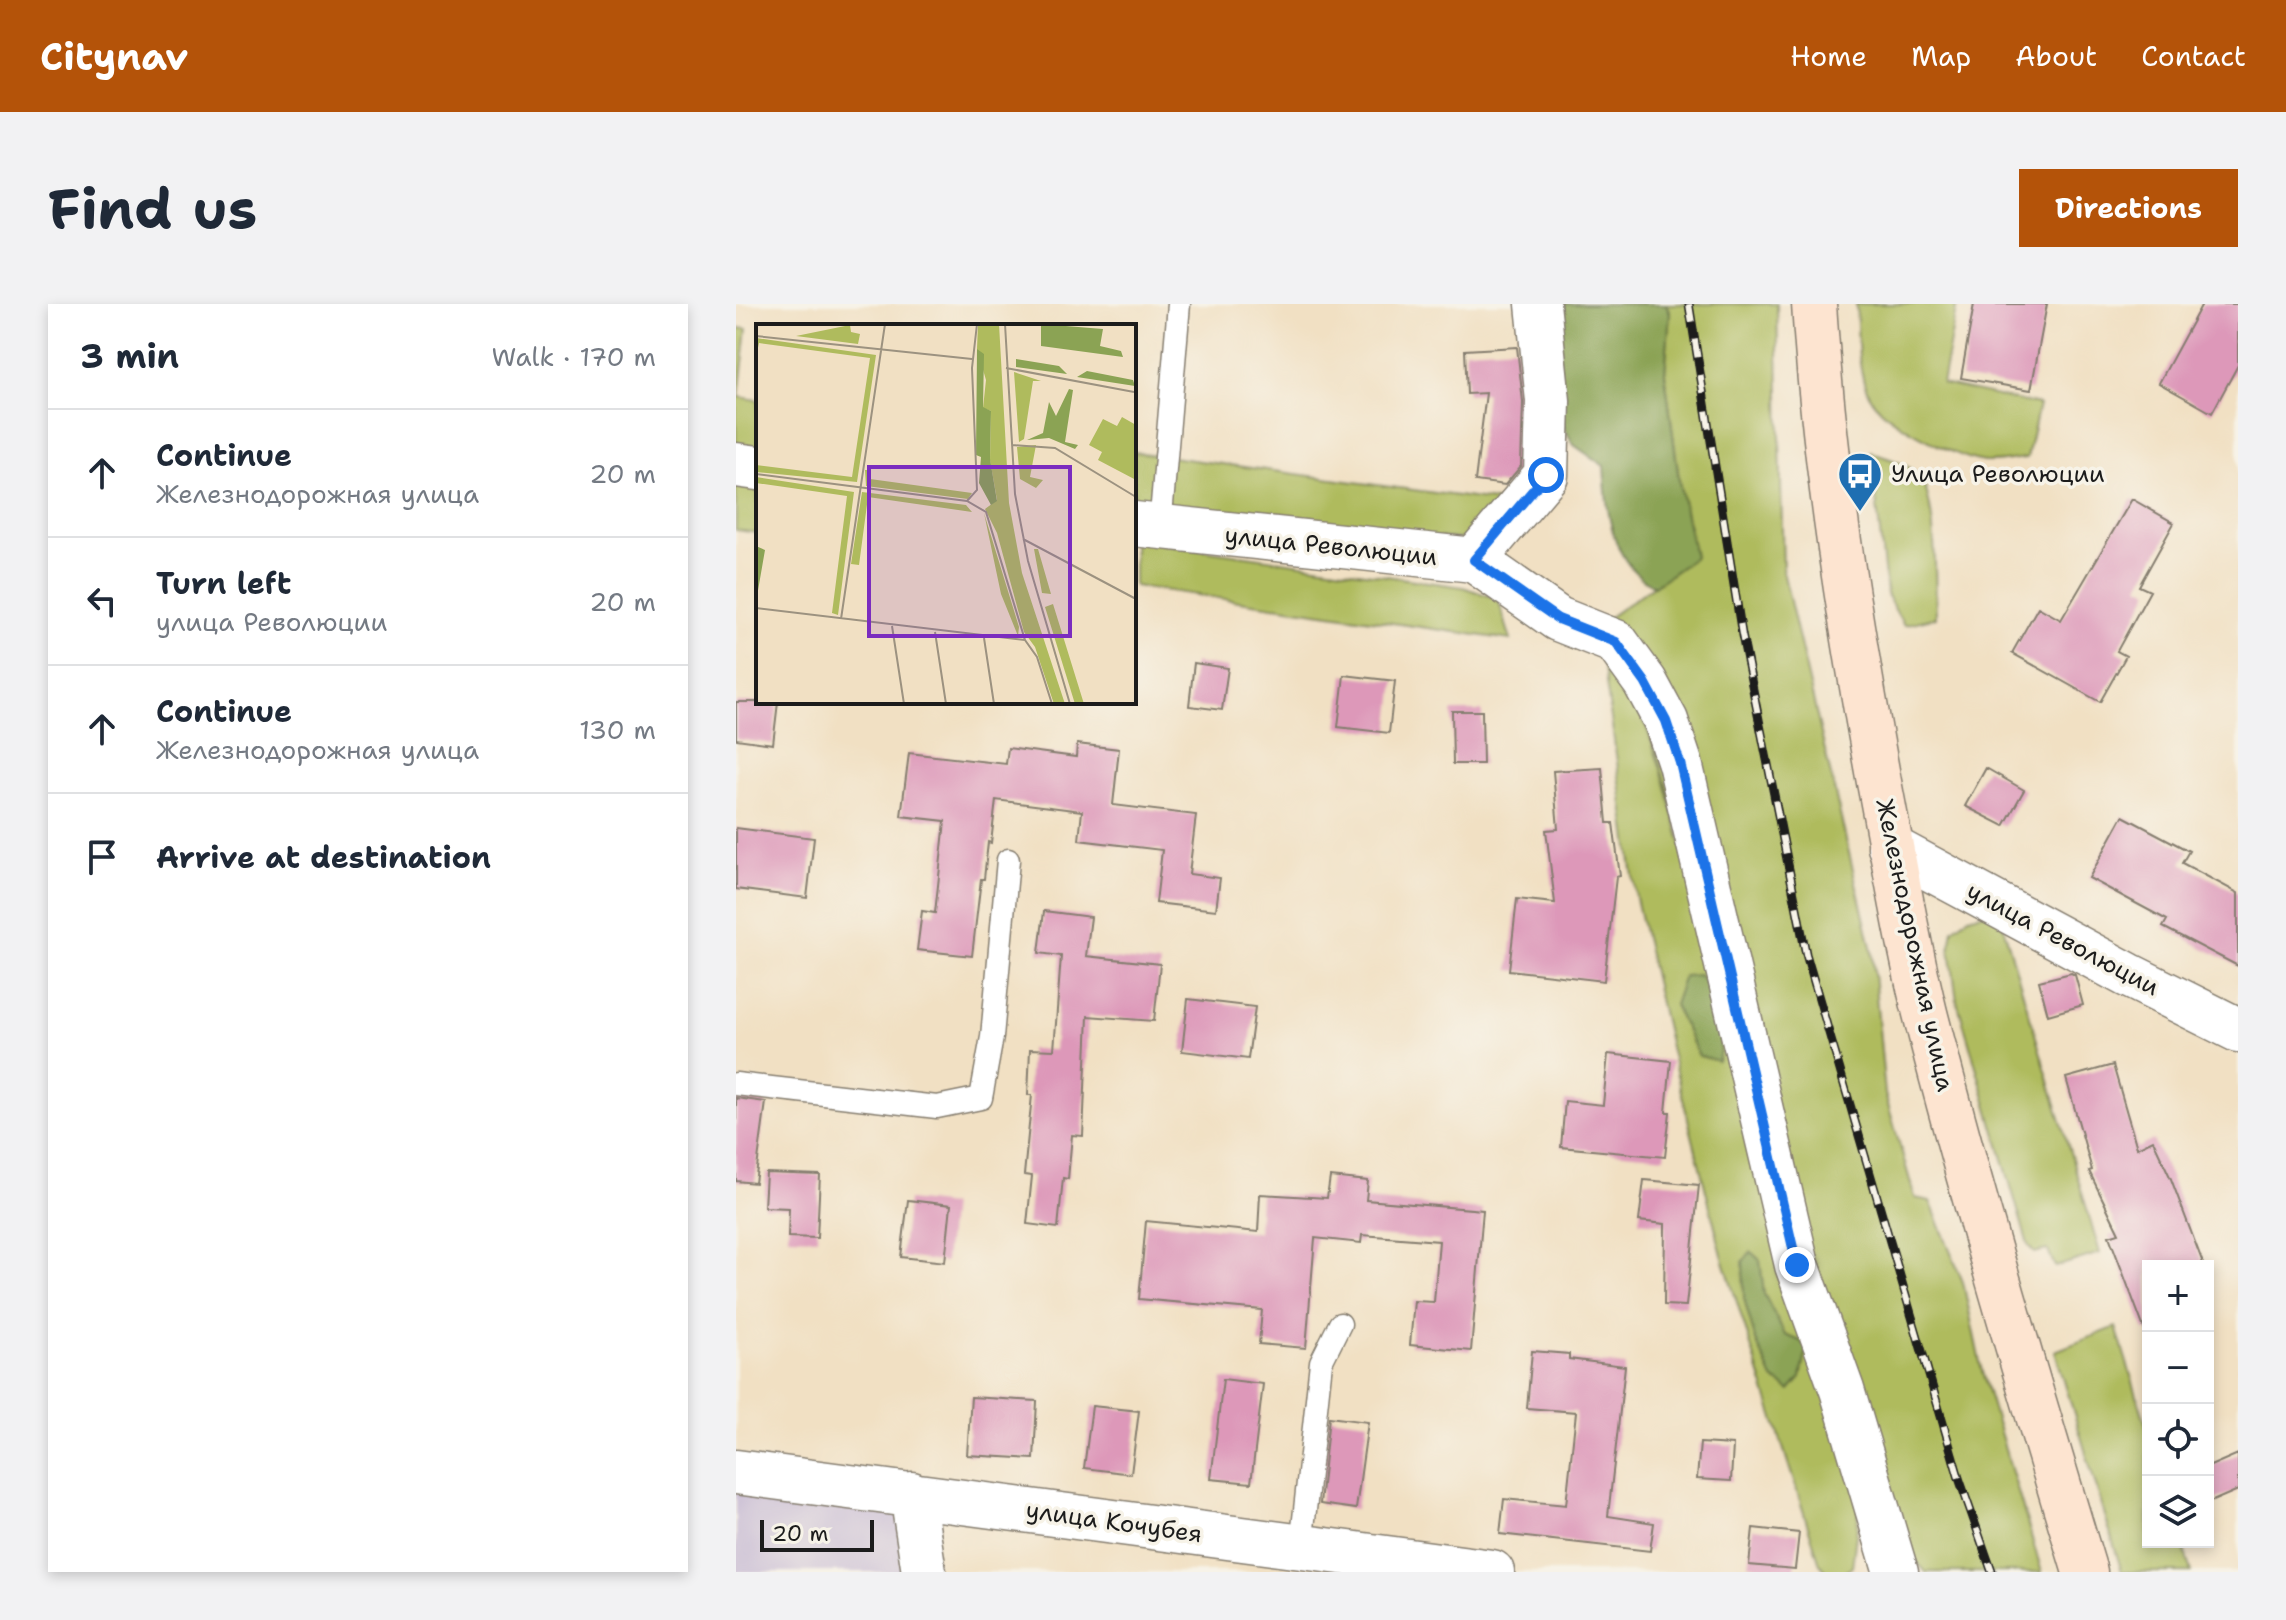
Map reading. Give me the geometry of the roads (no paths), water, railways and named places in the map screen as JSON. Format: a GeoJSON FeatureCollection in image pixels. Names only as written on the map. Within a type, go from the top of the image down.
{"type":"FeatureCollection","features":[{"type":"Feature","properties":{"kind":"main road","name":"Железнодорожная улица"},"geometry":{"type":"LineString","coordinates":[[1814,304],[1820,397],[1833,510],[1890,847],[1937,1056],[2002,1295],[2085,1572]]}},
{"type":"Feature","properties":{"kind":"street"},"geometry":{"type":"LineString","coordinates":[[1474,560],[1546,475],[1548,401],[1538,304]]}},
{"type":"Feature","properties":{"kind":"street"},"geometry":{"type":"LineString","coordinates":[[736,465],[756,468]]}},
{"type":"Feature","properties":{"kind":"street","name":"улица Революции"},"geometry":{"type":"LineString","coordinates":[[1147,526],[1474,560],[1558,619],[1616,642],[1645,682],[1666,721],[1687,792],[1797,1265],[1842,1390],[1896,1572]]}},
{"type":"Feature","properties":{"kind":"street","name":"улица Революции"},"geometry":{"type":"LineString","coordinates":[[1890,847],[2128,975],[2238,1030]]}},
{"type":"Feature","properties":{"kind":"street","name":"улица Кочубея"},"geometry":{"type":"LineString","coordinates":[[736,1472],[912,1494],[1234,1555],[1301,1547],[1492,1572]]}},
{"type":"Feature","properties":{"kind":"street"},"geometry":{"type":"LineString","coordinates":[[912,1494],[924,1572]]}},
{"type":"Feature","properties":{"kind":"lane"},"geometry":{"type":"LineString","coordinates":[[1147,526],[1179,304]]}},
{"type":"Feature","properties":{"kind":"lane"},"geometry":{"type":"LineString","coordinates":[[736,1084],[937,1107],[981,1098],[992,1037],[1008,860]]}},
{"type":"Feature","properties":{"kind":"lane"},"geometry":{"type":"LineString","coordinates":[[1301,1547],[1321,1362],[1340,1324]]}},
{"type":"Feature","properties":{"kind":"railway"},"geometry":{"type":"LineString","coordinates":[[1689,304],[1742,635],[1806,954],[1959,1478],[1992,1572]]}},
{"type":"Feature","properties":{"kind":"place","name":"Улица Революции"},"geometry":{"type":"Point","coordinates":[1860,513]}}]}
